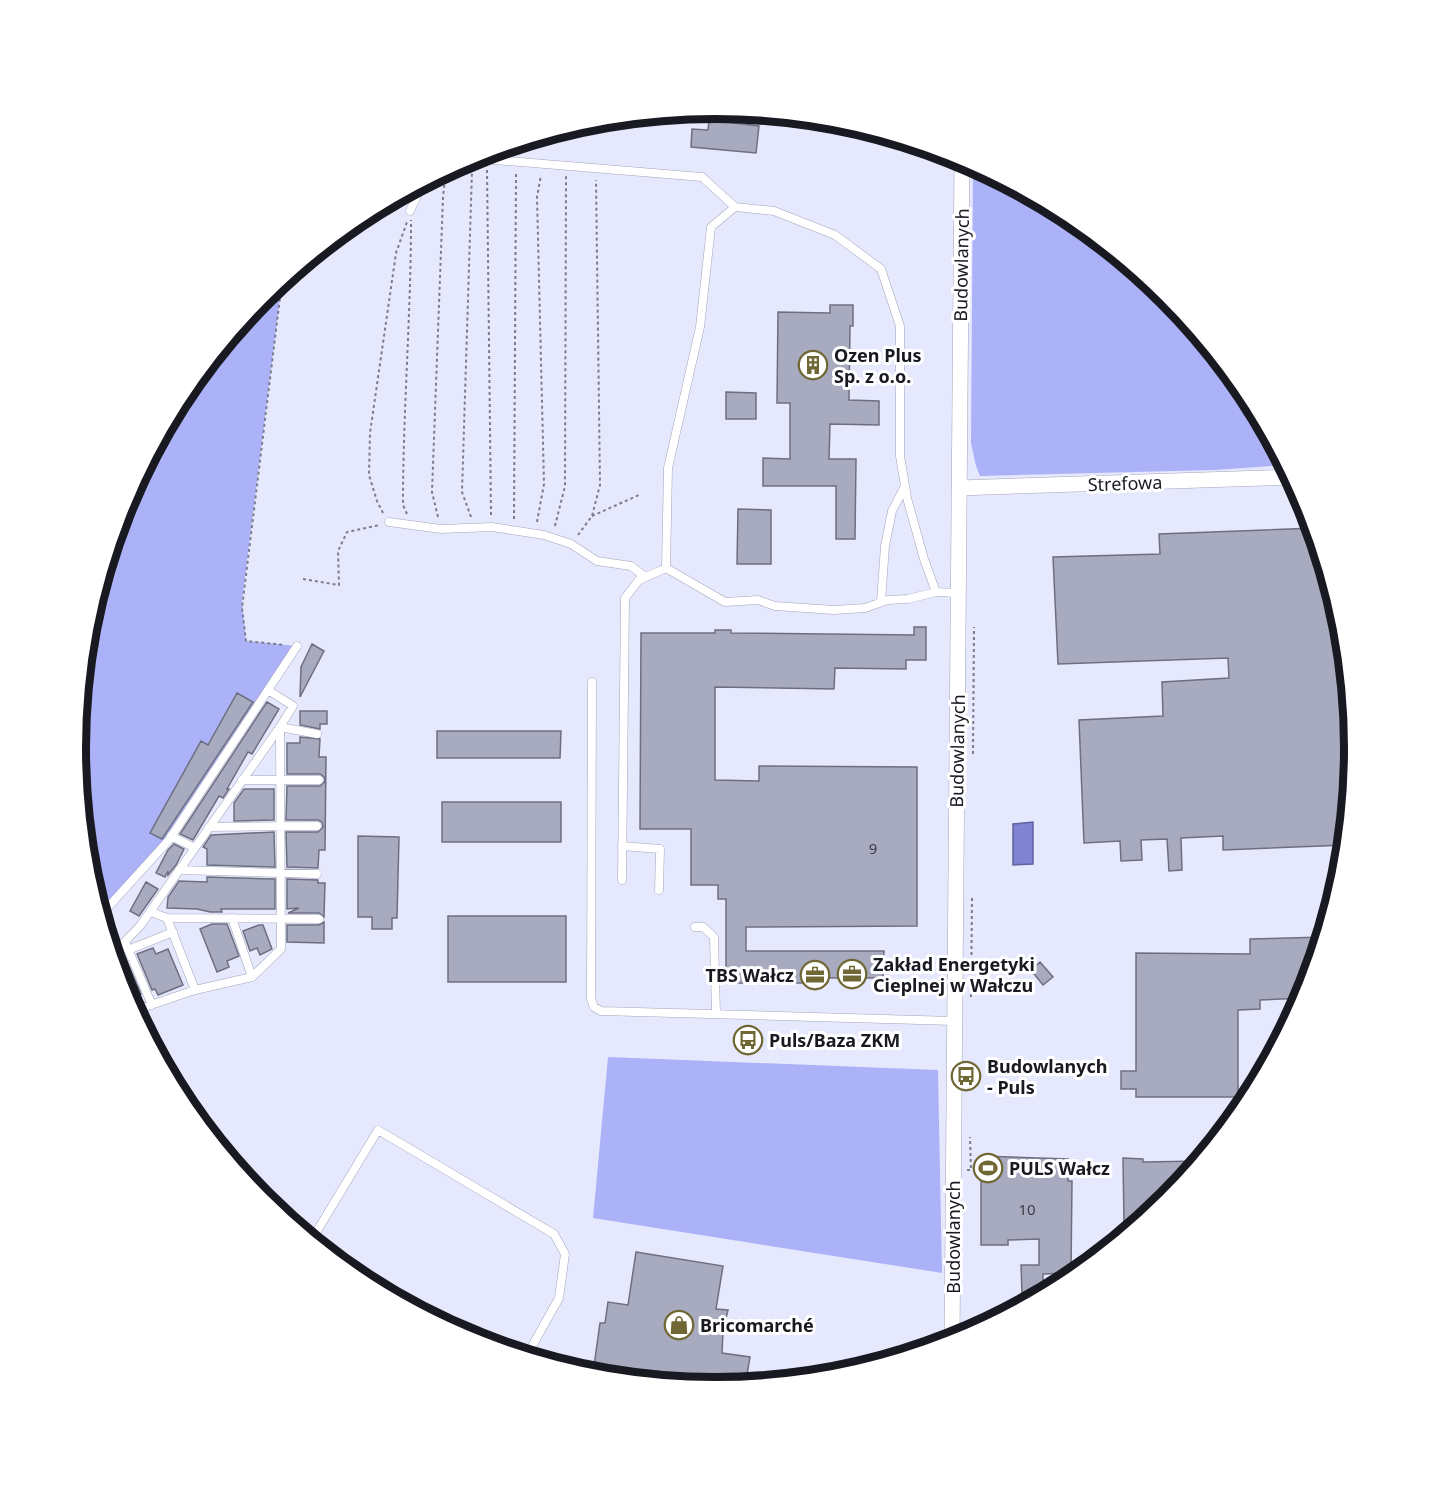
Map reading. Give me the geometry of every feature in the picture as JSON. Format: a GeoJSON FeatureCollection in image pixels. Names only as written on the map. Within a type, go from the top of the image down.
{"type":"FeatureCollection","features":[{"type":"Feature","properties":{"kind":"street","name":"Budowlanych"},"geometry":{"type":"LineString","coordinates":[[952,1332],[962,170]]}},
{"type":"Feature","properties":{"kind":"street","name":"Strefowa"},"geometry":{"type":"LineString","coordinates":[[959,488],[1283,477]]}},
{"type":"Feature","properties":{"kind":"lane"},"geometry":{"type":"LineString","coordinates":[[492,160],[702,177],[735,207],[774,211],[835,235],[881,269],[900,326],[900,456],[905,486],[924,559],[936,592]]}},
{"type":"Feature","properties":{"kind":"lane"},"geometry":{"type":"LineString","coordinates":[[410,211],[418,194]]}},
{"type":"Feature","properties":{"kind":"lane"},"geometry":{"type":"LineString","coordinates":[[666,568],[668,468],[700,327],[711,227],[735,207]]}},
{"type":"Feature","properties":{"kind":"lane"},"geometry":{"type":"LineString","coordinates":[[881,602],[885,546],[892,511],[905,486]]}},
{"type":"Feature","properties":{"kind":"lane"},"geometry":{"type":"LineString","coordinates":[[389,522],[441,528],[492,527],[536,534],[571,544],[597,561],[631,566],[645,577]]}},
{"type":"Feature","properties":{"kind":"lane"},"geometry":{"type":"LineString","coordinates":[[622,880],[625,598],[639,580],[666,568]]}},
{"type":"Feature","properties":{"kind":"lane"},"geometry":{"type":"LineString","coordinates":[[666,568],[725,602],[759,600],[775,606],[834,610],[865,608],[881,602],[908,599],[936,592],[958,593]]}},
{"type":"Feature","properties":{"kind":"lane"},"geometry":{"type":"LineString","coordinates":[[106,909],[171,836],[297,646]]}},
{"type":"Feature","properties":{"kind":"lane"},"geometry":{"type":"LineString","coordinates":[[592,682],[591,999],[594,1007],[601,1011],[954,1022]]}},
{"type":"Feature","properties":{"kind":"lane"},"geometry":{"type":"LineString","coordinates":[[126,946],[293,706],[268,690]]}},
{"type":"Feature","properties":{"kind":"lane"},"geometry":{"type":"LineString","coordinates":[[280,727],[317,734]]}},
{"type":"Feature","properties":{"kind":"lane"},"geometry":{"type":"LineString","coordinates":[[141,1008],[195,990],[252,977],[280,949],[280,727]]}},
{"type":"Feature","properties":{"kind":"lane"},"geometry":{"type":"LineString","coordinates":[[242,780],[319,780]]}},
{"type":"Feature","properties":{"kind":"lane"},"geometry":{"type":"LineString","coordinates":[[209,827],[317,826]]}},
{"type":"Feature","properties":{"kind":"lane"},"geometry":{"type":"LineString","coordinates":[[171,836],[195,848]]}},
{"type":"Feature","properties":{"kind":"lane"},"geometry":{"type":"LineString","coordinates":[[622,846],[660,849],[659,890]]}},
{"type":"Feature","properties":{"kind":"lane"},"geometry":{"type":"LineString","coordinates":[[179,870],[316,874]]}},
{"type":"Feature","properties":{"kind":"lane"},"geometry":{"type":"LineString","coordinates":[[151,912],[167,918],[319,919]]}},
{"type":"Feature","properties":{"kind":"lane"},"geometry":{"type":"LineString","coordinates":[[167,918],[195,990]]}},
{"type":"Feature","properties":{"kind":"lane"},"geometry":{"type":"LineString","coordinates":[[232,918],[252,977]]}},
{"type":"Feature","properties":{"kind":"lane"},"geometry":{"type":"LineString","coordinates":[[695,927],[703,927],[714,937],[716,1014]]}},
{"type":"Feature","properties":{"kind":"lane"},"geometry":{"type":"LineString","coordinates":[[119,951],[126,946],[173,932]]}},
{"type":"Feature","properties":{"kind":"lane"},"geometry":{"type":"LineString","coordinates":[[126,946],[152,1005]]}},
{"type":"Feature","properties":{"kind":"lane"},"geometry":{"type":"LineString","coordinates":[[315,1234],[378,1130],[554,1234],[566,1254],[559,1298],[530,1350]]}},
{"type":"Feature","properties":{"kind":"path"},"geometry":{"type":"LineString","coordinates":[[514,531],[516,162]]}},
{"type":"Feature","properties":{"kind":"path"},"geometry":{"type":"LineString","coordinates":[[486,163],[492,527]]}},
{"type":"Feature","properties":{"kind":"path"},"geometry":{"type":"LineString","coordinates":[[536,534],[544,484],[537,197],[543,164]]}},
{"type":"Feature","properties":{"kind":"path"},"geometry":{"type":"LineString","coordinates":[[552,538],[565,486],[566,166]]}},
{"type":"Feature","properties":{"kind":"path"},"geometry":{"type":"LineString","coordinates":[[472,168],[462,492],[475,528]]}},
{"type":"Feature","properties":{"kind":"path"},"geometry":{"type":"LineString","coordinates":[[571,544],[592,516],[600,485],[596,169]]}},
{"type":"Feature","properties":{"kind":"path"},"geometry":{"type":"LineString","coordinates":[[441,528],[432,492],[445,180]]}},
{"type":"Feature","properties":{"kind":"path"},"geometry":{"type":"LineString","coordinates":[[303,579],[339,585],[338,551],[347,532],[389,522],[377,501],[369,475],[370,433],[396,253],[410,211]]}},
{"type":"Feature","properties":{"kind":"path"},"geometry":{"type":"LineString","coordinates":[[410,211],[411,297],[403,458],[403,505],[411,525]]}},
{"type":"Feature","properties":{"kind":"path"},"geometry":{"type":"LineString","coordinates":[[280,294],[242,608],[246,641],[297,646]]}},
{"type":"Feature","properties":{"kind":"path"},"geometry":{"type":"LineString","coordinates":[[592,516],[639,495]]}},
{"type":"Feature","properties":{"kind":"shaded area"},"geometry":{"type":"Polygon","coordinates":[[[973,175],[1030,204],[1065,226],[1130,276],[1160,304],[1188,334],[1238,399],[1277,466],[1215,470],[980,476],[971,443],[973,175]]]}},
{"type":"Feature","properties":{"kind":"shaded area"},"geometry":{"type":"Polygon","coordinates":[[[280,294],[242,601],[246,641],[297,646],[171,836],[106,909],[91,831],[87,790],[87,708],[98,626],[107,586],[133,508],[170,434],[216,366],[242,334],[280,294]]]}},
{"type":"Feature","properties":{"kind":"shaded area"},"geometry":{"type":"Polygon","coordinates":[[[1033,822],[1033,864],[1013,865],[1013,824],[1033,822]]]}},
{"type":"Feature","properties":{"kind":"shaded area"},"geometry":{"type":"Polygon","coordinates":[[[608,1057],[938,1070],[942,1273],[593,1218],[608,1057]]]}},
{"type":"Feature","properties":{"kind":"building"},"geometry":{"type":"Polygon","coordinates":[[[709,120],[759,126],[756,153],[691,147],[692,129],[708,130],[709,120]]]}},
{"type":"Feature","properties":{"kind":"building","name":"Ozen Plus Sp. z o.o."},"geometry":{"type":"Polygon","coordinates":[[[830,305],[853,305],[853,326],[850,326],[849,400],[879,401],[879,425],[830,424],[829,459],[856,459],[855,539],[836,539],[836,486],[763,486],[763,458],[790,459],[790,403],[777,403],[778,312],[830,313],[830,305]]]}},
{"type":"Feature","properties":{"kind":"building"},"geometry":{"type":"Polygon","coordinates":[[[726,392],[756,393],[756,419],[726,419],[726,392]]]}},
{"type":"Feature","properties":{"kind":"building"},"geometry":{"type":"Polygon","coordinates":[[[738,509],[771,510],[771,564],[737,564],[738,509]]]}},
{"type":"Feature","properties":{"kind":"building"},"geometry":{"type":"Polygon","coordinates":[[[1304,528],[1323,586],[1339,667],[1344,749],[1343,790],[1337,845],[1223,850],[1223,836],[1181,838],[1182,870],[1169,871],[1167,839],[1141,840],[1142,860],[1121,861],[1120,841],[1084,843],[1079,720],[1163,716],[1162,682],[1229,678],[1228,658],[1058,664],[1053,557],[1160,554],[1159,534],[1304,528]]]}},
{"type":"Feature","properties":{"kind":"building"},"geometry":{"type":"Polygon","coordinates":[[[914,627],[926,627],[926,660],[906,660],[906,669],[835,668],[834,689],[715,687],[715,780],[759,781],[759,766],[917,767],[917,926],[746,927],[746,951],[884,951],[883,978],[818,978],[818,983],[726,983],[726,899],[718,899],[718,885],[691,885],[691,829],[640,829],[641,633],[715,633],[715,630],[731,630],[731,633],[914,635],[914,627]]]}},
{"type":"Feature","properties":{"kind":"building"},"geometry":{"type":"Polygon","coordinates":[[[312,644],[324,651],[300,697],[301,667],[312,644]]]}},
{"type":"Feature","properties":{"kind":"building"},"geometry":{"type":"Polygon","coordinates":[[[237,693],[253,702],[162,839],[150,833],[201,741],[208,745],[237,693]]]}},
{"type":"Feature","properties":{"kind":"building"},"geometry":{"type":"Polygon","coordinates":[[[267,702],[279,709],[252,754],[248,752],[227,789],[229,789],[223,798],[219,796],[193,840],[180,834],[267,702]]]}},
{"type":"Feature","properties":{"kind":"building"},"geometry":{"type":"Polygon","coordinates":[[[300,711],[327,711],[327,724],[320,724],[320,729],[300,725],[300,711]]]}},
{"type":"Feature","properties":{"kind":"building"},"geometry":{"type":"Polygon","coordinates":[[[437,731],[561,731],[560,758],[437,758],[437,731]]]}},
{"type":"Feature","properties":{"kind":"building"},"geometry":{"type":"Polygon","coordinates":[[[300,737],[320,739],[319,757],[326,757],[325,850],[319,850],[318,868],[287,867],[286,832],[318,832],[323,827],[322,822],[318,820],[286,820],[287,786],[320,786],[325,781],[320,774],[287,774],[287,743],[300,743],[300,737]]]}},
{"type":"Feature","properties":{"kind":"building"},"geometry":{"type":"Polygon","coordinates":[[[244,789],[274,789],[274,820],[234,821],[234,803],[244,789]]]}},
{"type":"Feature","properties":{"kind":"building"},"geometry":{"type":"Polygon","coordinates":[[[442,802],[561,802],[561,842],[442,842],[442,802]]]}},
{"type":"Feature","properties":{"kind":"building"},"geometry":{"type":"Polygon","coordinates":[[[274,832],[275,867],[207,865],[207,849],[203,847],[211,835],[274,832]]]}},
{"type":"Feature","properties":{"kind":"building"},"geometry":{"type":"Polygon","coordinates":[[[358,836],[399,837],[397,918],[392,918],[392,929],[372,929],[372,917],[358,917],[358,836]]]}},
{"type":"Feature","properties":{"kind":"building"},"geometry":{"type":"Polygon","coordinates":[[[174,844],[184,849],[176,865],[168,875],[168,871],[165,877],[156,873],[168,850],[174,844]]]}},
{"type":"Feature","properties":{"kind":"building"},"geometry":{"type":"Polygon","coordinates":[[[207,877],[275,879],[275,909],[221,909],[222,912],[210,912],[167,908],[168,897],[179,881],[207,882],[207,877]]]}},
{"type":"Feature","properties":{"kind":"building"},"geometry":{"type":"Polygon","coordinates":[[[287,879],[318,880],[318,883],[325,883],[324,917],[319,913],[288,913],[299,908],[287,909],[287,879]]]}},
{"type":"Feature","properties":{"kind":"building"},"geometry":{"type":"Polygon","coordinates":[[[146,882],[158,889],[139,916],[130,911],[146,882]]]}},
{"type":"Feature","properties":{"kind":"building"},"geometry":{"type":"Polygon","coordinates":[[[448,916],[566,916],[566,982],[448,982],[448,916]]]}},
{"type":"Feature","properties":{"kind":"building"},"geometry":{"type":"Polygon","coordinates":[[[324,922],[324,943],[287,942],[287,925],[319,925],[324,922]]]}},
{"type":"Feature","properties":{"kind":"building"},"geometry":{"type":"Polygon","coordinates":[[[212,924],[227,924],[239,956],[227,961],[229,967],[217,972],[200,929],[212,924]]]}},
{"type":"Feature","properties":{"kind":"building"},"geometry":{"type":"Polygon","coordinates":[[[263,925],[272,949],[260,955],[257,948],[250,951],[243,931],[263,925]]]}},
{"type":"Feature","properties":{"kind":"building"},"geometry":{"type":"Polygon","coordinates":[[[1315,937],[1293,998],[1260,1000],[1260,1009],[1238,1010],[1238,1097],[1136,1097],[1136,1089],[1121,1089],[1121,1071],[1136,1071],[1136,953],[1250,954],[1250,939],[1315,937]]]}},
{"type":"Feature","properties":{"kind":"building"},"geometry":{"type":"Polygon","coordinates":[[[153,948],[156,954],[168,949],[183,985],[158,995],[155,989],[152,990],[137,954],[153,948]]]}},
{"type":"Feature","properties":{"kind":"building"},"geometry":{"type":"Polygon","coordinates":[[[126,959],[141,994],[136,996],[122,960],[126,959]]]}},
{"type":"Feature","properties":{"kind":"building"},"geometry":{"type":"Polygon","coordinates":[[[1040,962],[1053,977],[1043,985],[1031,970],[1040,962]]]}},
{"type":"Feature","properties":{"kind":"building"},"geometry":{"type":"Polygon","coordinates":[[[981,1156],[1068,1159],[1068,1181],[1072,1181],[1071,1268],[1063,1273],[1043,1274],[1043,1286],[1022,1298],[1020,1297],[1022,1293],[1021,1265],[1039,1265],[1039,1239],[1008,1240],[1008,1245],[981,1245],[981,1156]]]}},
{"type":"Feature","properties":{"kind":"building"},"geometry":{"type":"Polygon","coordinates":[[[1123,1158],[1143,1159],[1143,1162],[1190,1161],[1160,1194],[1130,1222],[1124,1224],[1123,1158]]]}},
{"type":"Feature","properties":{"kind":"building","name":"Bricomarché"},"geometry":{"type":"Polygon","coordinates":[[[636,1252],[723,1266],[716,1309],[728,1310],[723,1331],[722,1353],[750,1357],[747,1377],[674,1377],[594,1366],[600,1323],[605,1323],[608,1302],[628,1305],[636,1252]]]}},
{"type":"Feature","properties":{"kind":"place","name":"Ozen Plus Sp. z o.o."},"geometry":{"type":"Point","coordinates":[813,365]}},
{"type":"Feature","properties":{"kind":"place","name":"Zakład Energetyki Cieplnej w Wałczu"},"geometry":{"type":"Point","coordinates":[852,974]}},
{"type":"Feature","properties":{"kind":"place","name":"TBS Wałcz"},"geometry":{"type":"Point","coordinates":[815,975]}},
{"type":"Feature","properties":{"kind":"place","name":"Puls/Baza ZKM"},"geometry":{"type":"Point","coordinates":[748,1040]}},
{"type":"Feature","properties":{"kind":"place","name":"Budowlanych - Puls"},"geometry":{"type":"Point","coordinates":[966,1076]}},
{"type":"Feature","properties":{"kind":"place","name":"PULS Wałcz"},"geometry":{"type":"Point","coordinates":[988,1168]}},
{"type":"Feature","properties":{"kind":"place","name":"Bricomarché"},"geometry":{"type":"Point","coordinates":[679,1325]}}]}
